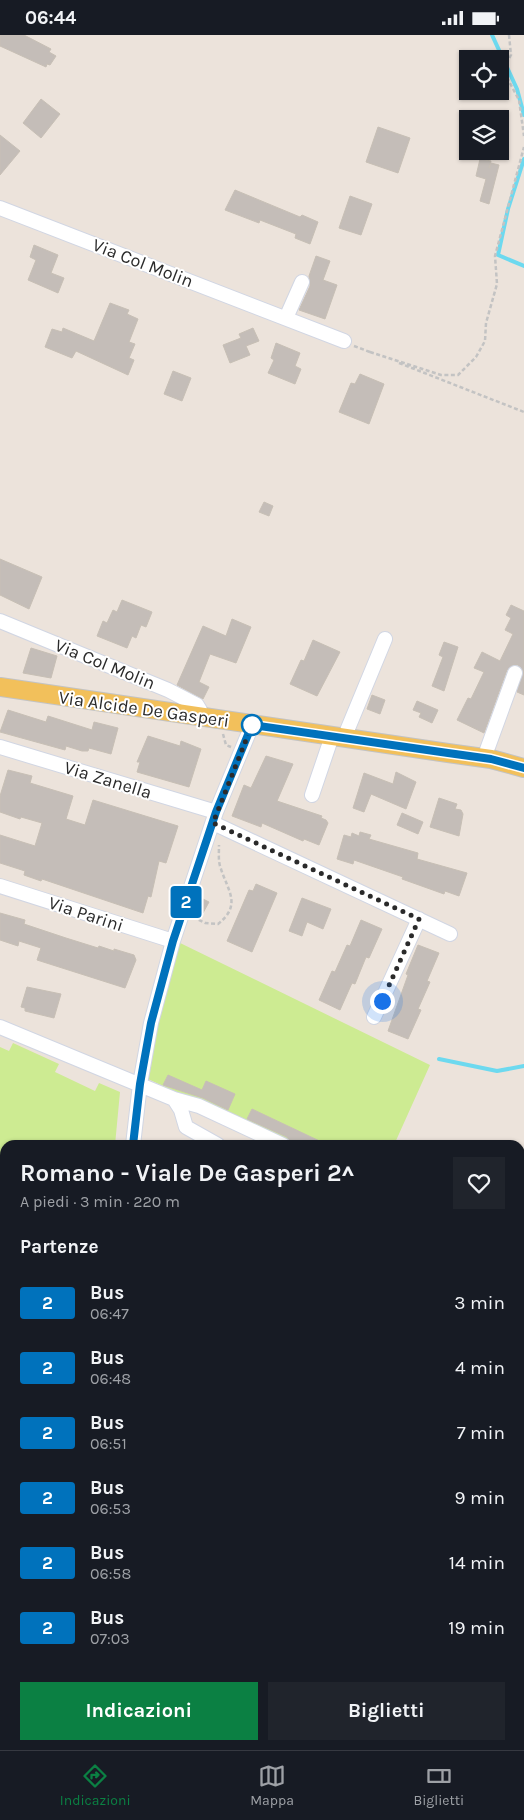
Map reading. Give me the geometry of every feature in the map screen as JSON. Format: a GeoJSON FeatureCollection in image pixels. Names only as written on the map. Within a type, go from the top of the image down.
{"type":"FeatureCollection","features":[{"type":"Feature","properties":{"kind":"main road","name":"Via Alcide De Gasperi"},"geometry":{"type":"LineString","coordinates":[[0,687],[484,758],[524,768]]}},
{"type":"Feature","properties":{"kind":"street","name":"Via Col Molin"},"geometry":{"type":"LineString","coordinates":[[0,208],[344,341]]}},
{"type":"Feature","properties":{"kind":"street"},"geometry":{"type":"LineString","coordinates":[[286,319],[302,282]]}},
{"type":"Feature","properties":{"kind":"street","name":"Via Col Molin"},"geometry":{"type":"LineString","coordinates":[[0,621],[168,690],[196,705],[200,710],[200,716]]}},
{"type":"Feature","properties":{"kind":"street"},"geometry":{"type":"LineString","coordinates":[[312,795],[385,639]]}},
{"type":"Feature","properties":{"kind":"street"},"geometry":{"type":"LineString","coordinates":[[484,758],[515,673]]}},
{"type":"Feature","properties":{"kind":"street"},"geometry":{"type":"LineString","coordinates":[[134,1140],[140,1084],[154,1008],[173,941],[252,725]]}},
{"type":"Feature","properties":{"kind":"street","name":"Via Zanella"},"geometry":{"type":"LineString","coordinates":[[0,747],[218,822],[450,933]]}},
{"type":"Feature","properties":{"kind":"street","name":"Via Parini"},"geometry":{"type":"LineString","coordinates":[[0,886],[173,941]]}},
{"type":"Feature","properties":{"kind":"street"},"geometry":{"type":"LineString","coordinates":[[374,1017],[419,919]]}},
{"type":"Feature","properties":{"kind":"street"},"geometry":{"type":"LineString","coordinates":[[0,1027],[174,1099],[199,1106],[272,1140]]}},
{"type":"Feature","properties":{"kind":"street"},"geometry":{"type":"LineString","coordinates":[[174,1099],[184,1118],[184,1124],[190,1131],[208,1140]]}},
{"type":"Feature","properties":{"kind":"street"},"geometry":{"type":"LineString","coordinates":[[184,1118],[193,1107],[199,1106]]}},
{"type":"Feature","properties":{"kind":"path"},"geometry":{"type":"LineString","coordinates":[[508,35],[511,55],[504,70],[519,100],[524,136]]}},
{"type":"Feature","properties":{"kind":"path"},"geometry":{"type":"LineString","coordinates":[[370,352],[441,375],[458,375],[476,357],[485,341],[486,323],[497,283],[495,256],[524,147]]}},
{"type":"Feature","properties":{"kind":"path"},"geometry":{"type":"LineString","coordinates":[[344,341],[524,412]]}},
{"type":"Feature","properties":{"kind":"path"},"geometry":{"type":"LineString","coordinates":[[183,911],[213,925],[218,924],[227,914],[232,900],[219,860],[218,822]]}},
{"type":"Feature","properties":{"kind":"green space"},"geometry":{"type":"Polygon","coordinates":[[[176,941],[430,1065],[396,1140],[279,1140],[148,1079],[146,1076],[150,1035],[176,941]]]}},
{"type":"Feature","properties":{"kind":"green space"},"geometry":{"type":"Polygon","coordinates":[[[13,1043],[59,1064],[55,1072],[95,1091],[99,1083],[120,1092],[115,1140],[0,1140],[0,1047],[9,1051],[13,1043]]]}},
{"type":"Feature","properties":{"kind":"building"},"geometry":{"type":"Polygon","coordinates":[[[0,35],[24,35],[51,49],[49,52],[56,56],[50,65],[47,64],[46,67],[0,46],[0,35]]]}},
{"type":"Feature","properties":{"kind":"building"},"geometry":{"type":"Polygon","coordinates":[[[41,99],[60,114],[41,138],[23,123],[41,99]]]}},
{"type":"Feature","properties":{"kind":"building"},"geometry":{"type":"Polygon","coordinates":[[[378,127],[410,138],[398,173],[366,162],[378,127]]]}},
{"type":"Feature","properties":{"kind":"building"},"geometry":{"type":"Polygon","coordinates":[[[0,135],[20,151],[0,175],[0,135]]]}},
{"type":"Feature","properties":{"kind":"building"},"geometry":{"type":"Polygon","coordinates":[[[480,160],[491,161],[489,168],[491,163],[499,165],[489,204],[480,201],[486,179],[476,176],[480,160]]]}},
{"type":"Feature","properties":{"kind":"building"},"geometry":{"type":"Polygon","coordinates":[[[235,190],[300,217],[302,215],[318,222],[310,244],[295,238],[296,234],[260,220],[259,223],[225,210],[235,190]]]}},
{"type":"Feature","properties":{"kind":"building"},"geometry":{"type":"Polygon","coordinates":[[[350,196],[372,204],[361,235],[339,228],[350,196]]]}},
{"type":"Feature","properties":{"kind":"building"},"geometry":{"type":"Polygon","coordinates":[[[34,245],[58,255],[51,273],[64,278],[58,293],[28,280],[36,260],[30,257],[34,245]]]}},
{"type":"Feature","properties":{"kind":"building"},"geometry":{"type":"Polygon","coordinates":[[[316,256],[330,261],[323,280],[337,285],[325,319],[299,310],[310,286],[309,276],[316,256]]]}},
{"type":"Feature","properties":{"kind":"building"},"geometry":{"type":"Polygon","coordinates":[[[110,303],[129,310],[127,314],[138,319],[129,342],[135,344],[129,358],[134,360],[128,375],[76,351],[72,358],[45,347],[52,329],[62,332],[63,328],[94,341],[110,303]]]}},
{"type":"Feature","properties":{"kind":"building"},"geometry":{"type":"Polygon","coordinates":[[[253,328],[259,341],[246,346],[250,355],[230,363],[223,345],[241,338],[239,334],[253,328]]]}},
{"type":"Feature","properties":{"kind":"building"},"geometry":{"type":"Polygon","coordinates":[[[276,343],[300,353],[295,366],[301,369],[295,384],[268,373],[274,360],[271,358],[276,343]]]}},
{"type":"Feature","properties":{"kind":"building"},"geometry":{"type":"Polygon","coordinates":[[[173,371],[191,378],[182,401],[164,394],[173,371]]]}},
{"type":"Feature","properties":{"kind":"building"},"geometry":{"type":"Polygon","coordinates":[[[360,374],[384,384],[369,424],[339,412],[351,383],[355,384],[360,374]]]}},
{"type":"Feature","properties":{"kind":"building"},"geometry":{"type":"Polygon","coordinates":[[[264,502],[273,506],[269,516],[259,512],[264,502]]]}},
{"type":"Feature","properties":{"kind":"building"},"geometry":{"type":"Polygon","coordinates":[[[0,559],[42,577],[29,609],[0,595],[0,559]]]}},
{"type":"Feature","properties":{"kind":"building"},"geometry":{"type":"Polygon","coordinates":[[[122,600],[152,612],[146,627],[141,625],[136,638],[132,636],[127,648],[97,636],[103,621],[107,623],[113,610],[117,612],[122,600]]]}},
{"type":"Feature","properties":{"kind":"building"},"geometry":{"type":"Polygon","coordinates":[[[511,605],[524,611],[524,695],[517,692],[523,671],[518,665],[513,665],[507,670],[484,733],[457,720],[468,698],[471,699],[484,672],[474,668],[482,652],[500,661],[513,634],[505,630],[511,618],[506,615],[511,605]]]}},
{"type":"Feature","properties":{"kind":"building"},"geometry":{"type":"Polygon","coordinates":[[[232,619],[251,627],[236,663],[210,654],[199,682],[209,687],[203,699],[177,685],[203,626],[226,636],[232,619]]]}},
{"type":"Feature","properties":{"kind":"building"},"geometry":{"type":"Polygon","coordinates":[[[313,640],[340,652],[317,696],[290,684],[301,660],[304,661],[313,640]]]}},
{"type":"Feature","properties":{"kind":"building"},"geometry":{"type":"Polygon","coordinates":[[[444,642],[458,647],[444,691],[432,686],[443,657],[439,655],[444,642]]]}},
{"type":"Feature","properties":{"kind":"building"},"geometry":{"type":"Polygon","coordinates":[[[31,648],[57,656],[51,678],[23,673],[31,648]]]}},
{"type":"Feature","properties":{"kind":"building"},"geometry":{"type":"Polygon","coordinates":[[[372,695],[385,700],[380,714],[367,709],[372,695]]]}},
{"type":"Feature","properties":{"kind":"building"},"geometry":{"type":"Polygon","coordinates":[[[417,701],[438,710],[432,723],[419,717],[421,713],[413,710],[417,701]]]}},
{"type":"Feature","properties":{"kind":"building"},"geometry":{"type":"Polygon","coordinates":[[[8,710],[46,722],[48,716],[92,730],[94,722],[118,728],[111,754],[89,748],[88,751],[82,751],[66,746],[65,750],[0,732],[8,710]]]}},
{"type":"Feature","properties":{"kind":"building"},"geometry":{"type":"Polygon","coordinates":[[[148,736],[180,746],[181,741],[201,749],[189,787],[137,772],[140,762],[137,762],[148,736]]]}},
{"type":"Feature","properties":{"kind":"building"},"geometry":{"type":"Polygon","coordinates":[[[266,756],[293,764],[277,801],[322,816],[321,818],[326,820],[328,823],[319,845],[304,839],[303,841],[262,823],[261,827],[232,816],[244,785],[251,788],[266,756]]]}},
{"type":"Feature","properties":{"kind":"building"},"geometry":{"type":"Polygon","coordinates":[[[8,770],[32,776],[30,783],[73,796],[66,819],[85,825],[93,800],[178,826],[166,863],[159,861],[151,897],[148,896],[143,913],[42,879],[41,881],[24,875],[25,871],[0,863],[0,835],[35,846],[42,823],[21,817],[20,819],[0,812],[0,796],[8,770]]]}},
{"type":"Feature","properties":{"kind":"building"},"geometry":{"type":"Polygon","coordinates":[[[396,772],[416,782],[406,809],[371,794],[364,812],[353,808],[364,773],[393,784],[396,772]]]}},
{"type":"Feature","properties":{"kind":"building"},"geometry":{"type":"Polygon","coordinates":[[[439,798],[457,804],[455,809],[461,810],[463,814],[459,836],[430,827],[439,798]]]}},
{"type":"Feature","properties":{"kind":"building"},"geometry":{"type":"Polygon","coordinates":[[[402,813],[423,822],[418,834],[397,825],[402,813]]]}},
{"type":"Feature","properties":{"kind":"building"},"geometry":{"type":"Polygon","coordinates":[[[360,832],[371,835],[369,839],[418,853],[417,859],[467,873],[459,896],[445,891],[444,894],[354,860],[353,864],[337,859],[344,835],[351,837],[352,833],[359,836],[360,832]]]}},
{"type":"Feature","properties":{"kind":"building"},"geometry":{"type":"Polygon","coordinates":[[[256,884],[277,893],[252,952],[227,941],[249,890],[253,891],[256,884]]]}},
{"type":"Feature","properties":{"kind":"building"},"geometry":{"type":"Polygon","coordinates":[[[197,896],[209,902],[203,913],[193,908],[197,896]]]}},
{"type":"Feature","properties":{"kind":"building"},"geometry":{"type":"Polygon","coordinates":[[[302,898],[331,909],[323,929],[307,922],[302,936],[289,931],[302,898]]]}},
{"type":"Feature","properties":{"kind":"building"},"geometry":{"type":"Polygon","coordinates":[[[0,913],[25,920],[24,924],[66,938],[98,948],[99,946],[134,955],[136,960],[125,988],[37,960],[41,948],[19,941],[18,946],[0,940],[0,913]]]}},
{"type":"Feature","properties":{"kind":"building"},"geometry":{"type":"Polygon","coordinates":[[[361,920],[382,929],[369,958],[366,957],[355,984],[352,983],[340,1010],[319,1000],[332,971],[335,972],[347,945],[350,946],[361,920]]]}},
{"type":"Feature","properties":{"kind":"building"},"geometry":{"type":"Polygon","coordinates":[[[418,945],[439,953],[427,981],[430,982],[418,1009],[421,1010],[408,1039],[388,1031],[408,975],[406,974],[418,945]]]}},
{"type":"Feature","properties":{"kind":"building"},"geometry":{"type":"Polygon","coordinates":[[[27,987],[61,994],[54,1018],[25,1011],[25,1008],[21,1007],[27,987]]]}},
{"type":"Feature","properties":{"kind":"building"},"geometry":{"type":"Polygon","coordinates":[[[168,1075],[202,1090],[206,1081],[235,1094],[228,1110],[203,1098],[163,1085],[168,1075]]]}},
{"type":"Feature","properties":{"kind":"building"},"geometry":{"type":"Polygon","coordinates":[[[252,1109],[317,1140],[289,1140],[287,1137],[247,1119],[252,1109]]]}},
{"type":"Feature","properties":{"kind":"waterway"},"geometry":{"type":"LineString","coordinates":[[492,35],[517,89],[524,115]]}},
{"type":"Feature","properties":{"kind":"waterway"},"geometry":{"type":"LineString","coordinates":[[524,159],[508,209],[498,255],[524,266]]}},
{"type":"Feature","properties":{"kind":"waterway"},"geometry":{"type":"LineString","coordinates":[[439,1059],[497,1071],[524,1066]]}},
{"type":"Feature","properties":{"kind":"bus line","name":"2"},"geometry":{"type":"LineString","coordinates":[[134,1140],[140,1084],[151,1023],[173,941],[216,812],[252,725],[491,759],[524,768]]}},
{"type":"Feature","properties":{"kind":"route"},"geometry":{"type":"LineString","coordinates":[[252,725],[240,751],[213,823],[419,919],[382,1001]]}}]}
